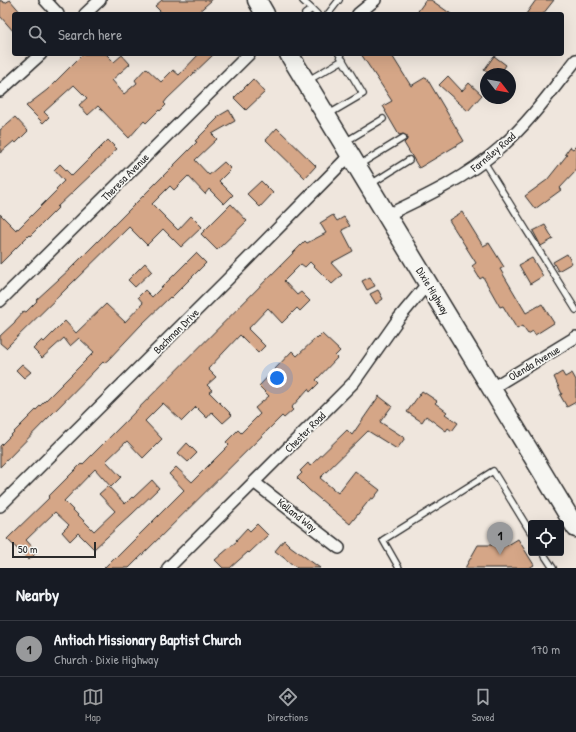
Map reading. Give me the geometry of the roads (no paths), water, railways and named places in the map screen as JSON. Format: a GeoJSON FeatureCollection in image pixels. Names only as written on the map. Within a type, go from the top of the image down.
{"type":"FeatureCollection","features":[{"type":"Feature","properties":{"kind":"main road","name":"Dixie Highway"},"geometry":{"type":"LineString","coordinates":[[290,56],[576,528]]}},
{"type":"Feature","properties":{"kind":"street"},"geometry":{"type":"LineString","coordinates":[[46,0],[56,12]]}},
{"type":"Feature","properties":{"kind":"street"},"geometry":{"type":"LineString","coordinates":[[87,12],[100,0]]}},
{"type":"Feature","properties":{"kind":"street"},"geometry":{"type":"LineString","coordinates":[[360,12],[374,0]]}},
{"type":"Feature","properties":{"kind":"street"},"geometry":{"type":"LineString","coordinates":[[0,91],[39,56]]}},
{"type":"Feature","properties":{"kind":"street","name":"Theresa Avenue"},"geometry":{"type":"LineString","coordinates":[[0,301],[248,56]]}},
{"type":"Feature","properties":{"kind":"street","name":"Farnsley Road"},"geometry":{"type":"LineString","coordinates":[[387,215],[462,177],[484,162],[513,137],[576,60]]}},
{"type":"Feature","properties":{"kind":"street","name":"Bachman Drive"},"geometry":{"type":"LineString","coordinates":[[0,506],[350,155]]}},
{"type":"Feature","properties":{"kind":"street","name":"Chester Road"},"geometry":{"type":"LineString","coordinates":[[168,568],[255,483],[354,382],[399,318],[428,283]]}},
{"type":"Feature","properties":{"kind":"street","name":"Olenda Avenue"},"geometry":{"type":"LineString","coordinates":[[492,388],[576,337]]}},
{"type":"Feature","properties":{"kind":"street","name":"Kelland Way"},"geometry":{"type":"LineString","coordinates":[[255,483],[339,548]]}},
{"type":"Feature","properties":{"kind":"lane"},"geometry":{"type":"LineString","coordinates":[[330,12],[339,0]]}},
{"type":"Feature","properties":{"kind":"lane"},"geometry":{"type":"LineString","coordinates":[[303,1],[315,12]]}},
{"type":"Feature","properties":{"kind":"lane"},"geometry":{"type":"LineString","coordinates":[[308,12],[312,9]]}},
{"type":"Feature","properties":{"kind":"lane"},"geometry":{"type":"LineString","coordinates":[[326,116],[363,94],[340,56]]}},
{"type":"Feature","properties":{"kind":"lane"},"geometry":{"type":"LineString","coordinates":[[306,81],[343,60]]}},
{"type":"Feature","properties":{"kind":"lane"},"geometry":{"type":"LineString","coordinates":[[350,155],[383,119]]}},
{"type":"Feature","properties":{"kind":"lane"},"geometry":{"type":"LineString","coordinates":[[350,155],[403,138]]}},
{"type":"Feature","properties":{"kind":"lane"},"geometry":{"type":"LineString","coordinates":[[369,186],[408,160]]}},
{"type":"Feature","properties":{"kind":"lane"},"geometry":{"type":"LineString","coordinates":[[484,162],[576,310]]}},
{"type":"Feature","properties":{"kind":"lane"},"geometry":{"type":"LineString","coordinates":[[400,568],[383,540],[493,471],[528,528]]}},
{"type":"Feature","properties":{"kind":"lane"},"geometry":{"type":"LineString","coordinates":[[545,556],[554,568]]}},
{"type":"Feature","properties":{"kind":"place","name":"Antioch Missionary Baptist Church"},"geometry":{"type":"Point","coordinates":[500,555]}}]}
